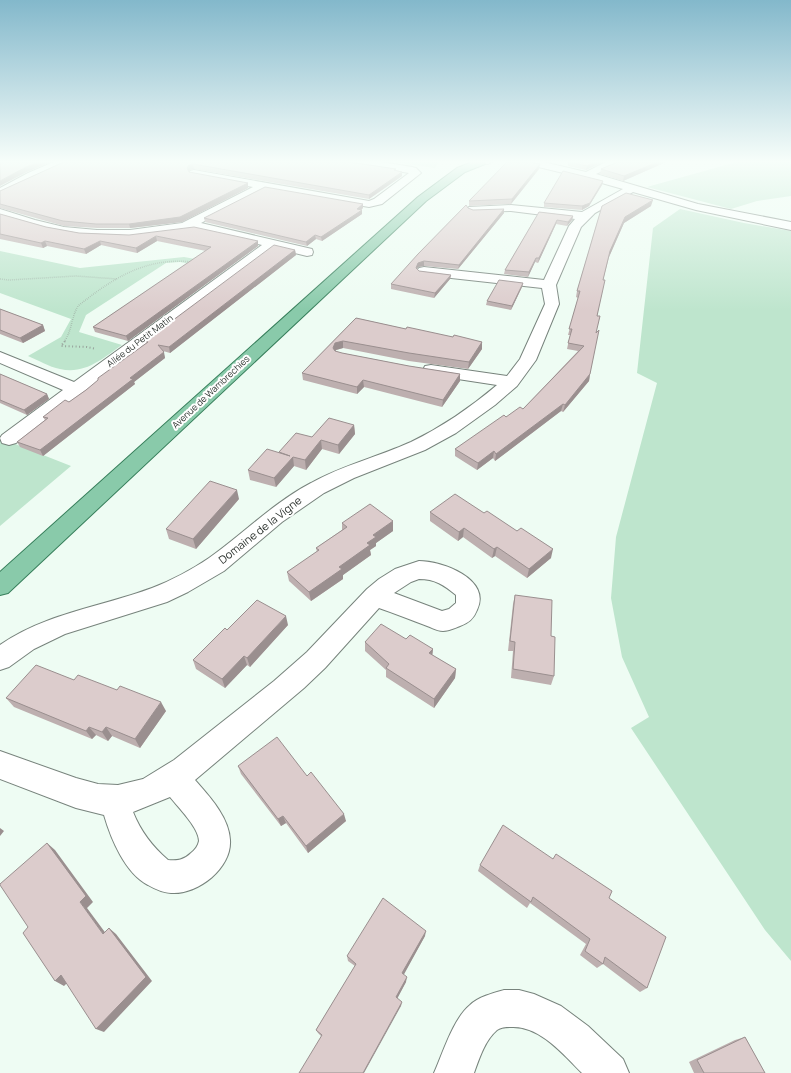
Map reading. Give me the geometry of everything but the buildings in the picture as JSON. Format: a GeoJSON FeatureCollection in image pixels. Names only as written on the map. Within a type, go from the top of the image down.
{"type":"FeatureCollection","features":[{"type":"Feature","properties":{"kind":"main road","name":"Avenue de Wambrechies"},"geometry":{"type":"LineString","coordinates":[[0,586],[409,211]]}},
{"type":"Feature","properties":{"kind":"street"},"geometry":{"type":"LineString","coordinates":[[186,226],[215,211]]}},
{"type":"Feature","properties":{"kind":"street"},"geometry":{"type":"LineString","coordinates":[[539,211],[584,216]]}},
{"type":"Feature","properties":{"kind":"street","name":"Domaine de la Vigne"},"geometry":{"type":"LineString","coordinates":[[0,659],[25,641],[58,626],[159,595],[193,579],[221,561],[274,517],[317,488],[347,473],[401,453],[464,419],[511,382],[528,360],[550,310],[552,298],[549,285],[567,242],[576,226],[584,216],[593,211]]}},
{"type":"Feature","properties":{"kind":"street"},"geometry":{"type":"LineString","coordinates":[[716,211],[791,226]]}},
{"type":"Feature","properties":{"kind":"street"},"geometry":{"type":"LineString","coordinates":[[0,213],[46,226],[98,234],[137,234],[186,226],[215,229],[307,252]]}},
{"type":"Feature","properties":{"kind":"street","name":"Allée du Petit Matin"},"geometry":{"type":"LineString","coordinates":[[9,439],[272,243]]}},
{"type":"Feature","properties":{"kind":"street"},"geometry":{"type":"LineString","coordinates":[[424,271],[549,285]]}},
{"type":"Feature","properties":{"kind":"street"},"geometry":{"type":"LineString","coordinates":[[0,357],[76,389]]}},
{"type":"Feature","properties":{"kind":"street"},"geometry":{"type":"LineString","coordinates":[[416,368],[511,382]]}},
{"type":"Feature","properties":{"kind":"street"},"geometry":{"type":"LineString","coordinates":[[0,764],[83,796],[114,800],[132,797],[152,790],[174,778],[264,707],[307,670],[375,596]]}},
{"type":"Feature","properties":{"kind":"street"},"geometry":{"type":"LineString","coordinates":[[114,800],[128,841],[139,855],[160,874],[172,877],[182,876],[206,862],[212,853],[214,841],[213,830],[207,820],[174,778]]}},
{"type":"Feature","properties":{"kind":"street"},"geometry":{"type":"LineString","coordinates":[[454,1073],[469,1039],[482,1019],[497,1010],[515,1007],[532,1011],[550,1020],[572,1038],[609,1073]]}},
{"type":"Feature","properties":{"kind":"path"},"geometry":{"type":"LineString","coordinates":[[120,356],[87,347],[61,346],[69,335],[75,311],[78,306],[131,271],[156,262],[180,260],[195,263]]}},
{"type":"Feature","properties":{"kind":"path"},"geometry":{"type":"LineString","coordinates":[[0,278],[9,280],[76,276],[117,279]]}},
{"type":"Feature","properties":{"kind":"green space"},"geometry":{"type":"Polygon","coordinates":[[[677,211],[689,211],[744,223],[791,231],[791,961],[765,930],[631,728],[649,717],[622,657],[611,598],[616,537],[657,383],[637,373],[653,228],[677,211]]]}},
{"type":"Feature","properties":{"kind":"green space"},"geometry":{"type":"Polygon","coordinates":[[[0,251],[80,268],[184,257],[218,263],[223,270],[180,262],[166,263],[86,315],[79,332],[122,345],[93,364],[78,370],[69,370],[52,367],[28,356],[61,337],[71,319],[0,293],[0,251]]]}},
{"type":"Feature","properties":{"kind":"green space"},"geometry":{"type":"Polygon","coordinates":[[[0,438],[71,466],[0,526],[0,438]]]}}]}
